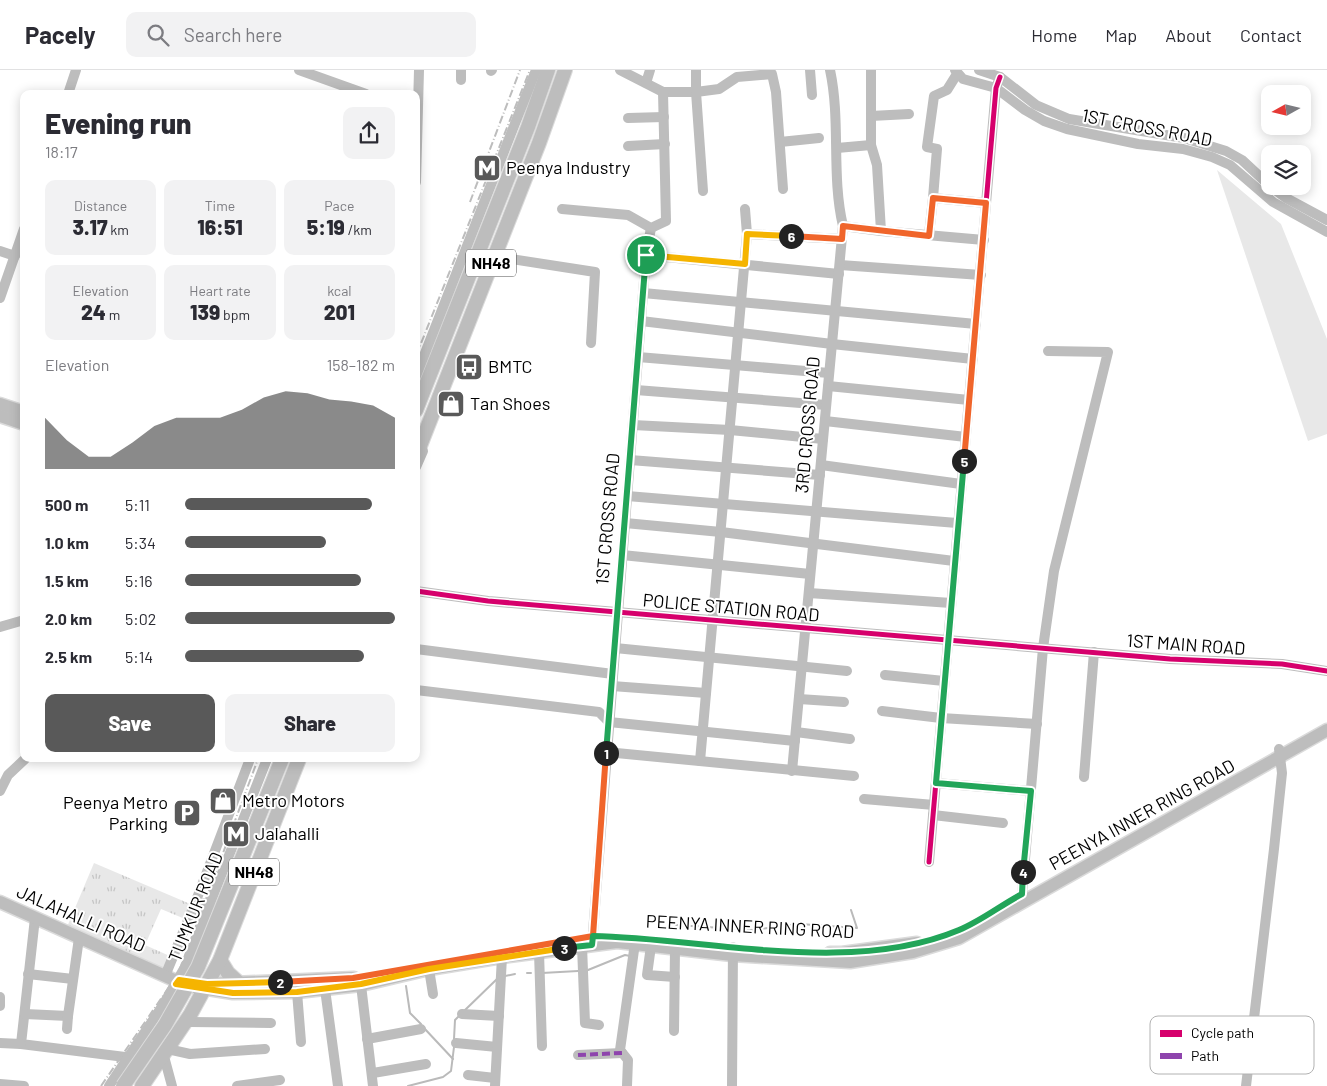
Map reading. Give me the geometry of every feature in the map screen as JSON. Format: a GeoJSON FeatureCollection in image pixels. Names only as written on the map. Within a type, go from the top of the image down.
{"type":"FeatureCollection","features":[{"type":"Feature","properties":{"kind":"highway","name":"NH48"},"geometry":{"type":"LineString","coordinates":[[420,386],[542,70]]}},
{"type":"Feature","properties":{"kind":"highway"},"geometry":{"type":"LineString","coordinates":[[420,400],[528,127],[548,70]]}},
{"type":"Feature","properties":{"kind":"highway"},"geometry":{"type":"LineString","coordinates":[[420,423],[556,70]]}},
{"type":"Feature","properties":{"kind":"highway","name":"NH48"},"geometry":{"type":"LineString","coordinates":[[420,446],[539,143],[565,70]]}},
{"type":"Feature","properties":{"kind":"highway","name":"TUMKUR ROAD"},"geometry":{"type":"LineString","coordinates":[[117,1086],[177,981],[200,950],[274,762]]}},
{"type":"Feature","properties":{"kind":"highway"},"geometry":{"type":"LineString","coordinates":[[123,1086],[165,1025],[198,967],[281,762]]}},
{"type":"Feature","properties":{"kind":"highway"},"geometry":{"type":"LineString","coordinates":[[133,1086],[178,1019],[206,969],[224,929],[289,762]]}},
{"type":"Feature","properties":{"kind":"highway","name":"NH48"},"geometry":{"type":"LineString","coordinates":[[142,1086],[203,990],[221,957],[298,762]]}},
{"type":"Feature","properties":{"kind":"highway"},"geometry":{"type":"LineString","coordinates":[[221,957],[239,983]]}},
{"type":"Feature","properties":{"kind":"main road"},"geometry":{"type":"LineString","coordinates":[[0,404],[20,411]]}},
{"type":"Feature","properties":{"kind":"main road"},"geometry":{"type":"LineString","coordinates":[[0,416],[20,423]]}},
{"type":"Feature","properties":{"kind":"main road","name":"PEENYA INNER RING ROAD"},"geometry":{"type":"LineString","coordinates":[[203,990],[233,993],[297,992],[325,989],[361,984],[429,969],[622,937],[732,951],[850,962],[912,952],[959,938],[1274,757],[1327,721]]}},
{"type":"Feature","properties":{"kind":"main road","name":"PEENYA INNER RING ROAD"},"geometry":{"type":"LineString","coordinates":[[203,990],[239,983],[353,978],[589,943],[636,943],[675,949],[842,954],[914,943],[959,930],[1274,757],[1327,730]]}},
{"type":"Feature","properties":{"kind":"main road","name":"JALAHALLI ROAD"},"geometry":{"type":"LineString","coordinates":[[0,902],[177,981],[203,990]]}},
{"type":"Feature","properties":{"kind":"street"},"geometry":{"type":"LineString","coordinates":[[69,90],[76,70]]}},
{"type":"Feature","properties":{"kind":"street"},"geometry":{"type":"LineString","coordinates":[[300,70],[355,90]]}},
{"type":"Feature","properties":{"kind":"street"},"geometry":{"type":"LineString","coordinates":[[418,90],[419,70]]}},
{"type":"Feature","properties":{"kind":"street"},"geometry":{"type":"LineString","coordinates":[[420,366],[536,70]]}},
{"type":"Feature","properties":{"kind":"street"},"geometry":{"type":"LineString","coordinates":[[420,457],[568,82],[571,70]]}},
{"type":"Feature","properties":{"kind":"street"},"geometry":{"type":"LineString","coordinates":[[620,70],[663,92],[696,92],[719,89],[737,77],[772,72],[776,92],[783,189]]}},
{"type":"Feature","properties":{"kind":"street"},"geometry":{"type":"LineString","coordinates":[[646,83],[650,70]]}},
{"type":"Feature","properties":{"kind":"street"},"geometry":{"type":"LineString","coordinates":[[696,70],[703,191]]}},
{"type":"Feature","properties":{"kind":"street"},"geometry":{"type":"LineString","coordinates":[[810,70],[812,95]]}},
{"type":"Feature","properties":{"kind":"street","name":"3RD CROSS ROAD"},"geometry":{"type":"LineString","coordinates":[[792,771],[843,226],[838,195],[835,95],[830,70]]}},
{"type":"Feature","properties":{"kind":"street"},"geometry":{"type":"LineString","coordinates":[[871,70],[871,145],[877,165],[881,232]]}},
{"type":"Feature","properties":{"kind":"street"},"geometry":{"type":"LineString","coordinates":[[979,70],[1000,77],[1036,105],[1069,119],[1184,138],[1226,151],[1242,160],[1261,178]]}},
{"type":"Feature","properties":{"kind":"street"},"geometry":{"type":"LineString","coordinates":[[929,236],[937,149],[927,146],[934,96],[947,90],[956,72]]}},
{"type":"Feature","properties":{"kind":"street","name":"1ST CROSS ROAD"},"geometry":{"type":"LineString","coordinates":[[956,72],[963,79],[996,88],[1025,110],[1044,121],[1068,129],[1138,144],[1183,149],[1212,157],[1230,165],[1273,202],[1327,232]]}},
{"type":"Feature","properties":{"kind":"street"},"geometry":{"type":"LineString","coordinates":[[929,862],[996,88],[1000,77]]}},
{"type":"Feature","properties":{"kind":"street"},"geometry":{"type":"LineString","coordinates":[[562,209],[628,215],[651,228],[666,221],[666,144],[663,92]]}},
{"type":"Feature","properties":{"kind":"street"},"geometry":{"type":"LineString","coordinates":[[871,116],[910,114]]}},
{"type":"Feature","properties":{"kind":"street"},"geometry":{"type":"LineString","coordinates":[[628,118],[664,117]]}},
{"type":"Feature","properties":{"kind":"street"},"geometry":{"type":"LineString","coordinates":[[780,142],[820,138]]}},
{"type":"Feature","properties":{"kind":"street"},"geometry":{"type":"LineString","coordinates":[[628,146],[666,144]]}},
{"type":"Feature","properties":{"kind":"street"},"geometry":{"type":"LineString","coordinates":[[837,148],[871,145]]}},
{"type":"Feature","properties":{"kind":"street"},"geometry":{"type":"LineString","coordinates":[[1282,195],[1327,220]]}},
{"type":"Feature","properties":{"kind":"street"},"geometry":{"type":"LineString","coordinates":[[933,198],[986,203]]}},
{"type":"Feature","properties":{"kind":"street"},"geometry":{"type":"LineString","coordinates":[[700,760],[745,264],[747,234],[745,209]]}},
{"type":"Feature","properties":{"kind":"street"},"geometry":{"type":"LineString","coordinates":[[843,226],[881,232],[984,240]]}},
{"type":"Feature","properties":{"kind":"street","name":"1ST CROSS ROAD"},"geometry":{"type":"LineString","coordinates":[[599,1025],[585,1023],[589,943],[613,674],[646,255],[651,228]]}},
{"type":"Feature","properties":{"kind":"street"},"geometry":{"type":"LineString","coordinates":[[747,234],[842,239]]}},
{"type":"Feature","properties":{"kind":"street"},"geometry":{"type":"LineString","coordinates":[[0,298],[20,241]]}},
{"type":"Feature","properties":{"kind":"street"},"geometry":{"type":"LineString","coordinates":[[0,251],[15,256]]}},
{"type":"Feature","properties":{"kind":"street"},"geometry":{"type":"LineString","coordinates":[[646,255],[839,270],[981,275]]}},
{"type":"Feature","properties":{"kind":"street"},"geometry":{"type":"LineString","coordinates":[[498,257],[596,272],[592,343]]}},
{"type":"Feature","properties":{"kind":"street"},"geometry":{"type":"LineString","coordinates":[[643,293],[835,309],[976,324]]}},
{"type":"Feature","properties":{"kind":"street"},"geometry":{"type":"LineString","coordinates":[[641,320],[738,333],[973,359]]}},
{"type":"Feature","properties":{"kind":"street"},"geometry":{"type":"LineString","coordinates":[[1022,894],[1043,648],[1054,571],[1108,352],[1048,351]]}},
{"type":"Feature","properties":{"kind":"street"},"geometry":{"type":"LineString","coordinates":[[638,357],[829,373]]}},
{"type":"Feature","properties":{"kind":"street"},"geometry":{"type":"LineString","coordinates":[[828,386],[969,400]]}},
{"type":"Feature","properties":{"kind":"street"},"geometry":{"type":"LineString","coordinates":[[636,390],[826,405]]}},
{"type":"Feature","properties":{"kind":"street"},"geometry":{"type":"LineString","coordinates":[[825,421],[966,438]]}},
{"type":"Feature","properties":{"kind":"street"},"geometry":{"type":"LineString","coordinates":[[633,425],[730,430],[823,439]]}},
{"type":"Feature","properties":{"kind":"street"},"geometry":{"type":"LineString","coordinates":[[630,460],[820,470],[962,484]]}},
{"type":"Feature","properties":{"kind":"street"},"geometry":{"type":"LineString","coordinates":[[627,496],[957,523]]}},
{"type":"Feature","properties":{"kind":"street"},"geometry":{"type":"LineString","coordinates":[[625,523],[721,532],[954,561]]}},
{"type":"Feature","properties":{"kind":"street"},"geometry":{"type":"LineString","coordinates":[[622,555],[810,574]]}},
{"type":"Feature","properties":{"kind":"street","name":"POLICE STATION ROAD"},"geometry":{"type":"LineString","coordinates":[[420,592],[488,601],[1043,648]]}},
{"type":"Feature","properties":{"kind":"street"},"geometry":{"type":"LineString","coordinates":[[809,593],[951,603]]}},
{"type":"Feature","properties":{"kind":"street"},"geometry":{"type":"LineString","coordinates":[[0,627],[20,621]]}},
{"type":"Feature","properties":{"kind":"street"},"geometry":{"type":"LineString","coordinates":[[615,648],[847,671]]}},
{"type":"Feature","properties":{"kind":"street","name":"1ST MAIN ROAD"},"geometry":{"type":"LineString","coordinates":[[1043,648],[1282,664],[1327,671]]}},
{"type":"Feature","properties":{"kind":"street"},"geometry":{"type":"LineString","coordinates":[[420,650],[613,674]]}},
{"type":"Feature","properties":{"kind":"street"},"geometry":{"type":"LineString","coordinates":[[1084,777],[1094,652]]}},
{"type":"Feature","properties":{"kind":"street"},"geometry":{"type":"LineString","coordinates":[[885,675],[944,681]]}},
{"type":"Feature","properties":{"kind":"street"},"geometry":{"type":"LineString","coordinates":[[612,686],[706,693]]}},
{"type":"Feature","properties":{"kind":"street"},"geometry":{"type":"LineString","coordinates":[[420,690],[599,712],[609,722],[702,732],[850,739]]}},
{"type":"Feature","properties":{"kind":"street"},"geometry":{"type":"LineString","coordinates":[[799,698],[844,702]]}},
{"type":"Feature","properties":{"kind":"street"},"geometry":{"type":"LineString","coordinates":[[882,711],[941,718],[1036,724]]}},
{"type":"Feature","properties":{"kind":"street"},"geometry":{"type":"LineString","coordinates":[[606,752],[854,776]]}},
{"type":"Feature","properties":{"kind":"street"},"geometry":{"type":"LineString","coordinates":[[1254,1016],[1282,773],[1274,757]]}},
{"type":"Feature","properties":{"kind":"street"},"geometry":{"type":"LineString","coordinates":[[0,791],[8,775],[22,762]]}},
{"type":"Feature","properties":{"kind":"street"},"geometry":{"type":"LineString","coordinates":[[177,981],[194,906],[249,762]]}},
{"type":"Feature","properties":{"kind":"street"},"geometry":{"type":"LineString","coordinates":[[177,981],[210,905],[266,762]]}},
{"type":"Feature","properties":{"kind":"street"},"geometry":{"type":"LineString","coordinates":[[221,957],[229,950],[303,762]]}},
{"type":"Feature","properties":{"kind":"street"},"geometry":{"type":"LineString","coordinates":[[936,783],[1031,791]]}},
{"type":"Feature","properties":{"kind":"street"},"geometry":{"type":"LineString","coordinates":[[864,799],[1003,823]]}},
{"type":"Feature","properties":{"kind":"street"},"geometry":{"type":"LineString","coordinates":[[194,906],[210,905]]}},
{"type":"Feature","properties":{"kind":"street"},"geometry":{"type":"LineString","coordinates":[[21,1044],[36,918]]}},
{"type":"Feature","properties":{"kind":"street"},"geometry":{"type":"LineString","coordinates":[[67,1029],[79,938]]}},
{"type":"Feature","properties":{"kind":"street"},"geometry":{"type":"LineString","coordinates":[[628,1086],[628,1060],[620,1050],[636,943]]}},
{"type":"Feature","properties":{"kind":"street"},"geometry":{"type":"LineString","coordinates":[[651,946],[648,975],[675,977]]}},
{"type":"Feature","properties":{"kind":"street"},"geometry":{"type":"LineString","coordinates":[[674,1031],[675,949]]}},
{"type":"Feature","properties":{"kind":"street"},"geometry":{"type":"LineString","coordinates":[[732,951],[732,1086]]}},
{"type":"Feature","properties":{"kind":"street"},"geometry":{"type":"LineString","coordinates":[[539,952],[542,1046]]}},
{"type":"Feature","properties":{"kind":"street"},"geometry":{"type":"LineString","coordinates":[[468,1076],[495,1082],[502,957]]}},
{"type":"Feature","properties":{"kind":"street"},"geometry":{"type":"LineString","coordinates":[[429,969],[433,994]]}},
{"type":"Feature","properties":{"kind":"street"},"geometry":{"type":"LineString","coordinates":[[28,974],[73,979]]}},
{"type":"Feature","properties":{"kind":"street"},"geometry":{"type":"LineString","coordinates":[[361,984],[373,1073],[373,1086]]}},
{"type":"Feature","properties":{"kind":"street"},"geometry":{"type":"LineString","coordinates":[[325,989],[338,1086]]}},
{"type":"Feature","properties":{"kind":"street"},"geometry":{"type":"LineString","coordinates":[[147,1086],[190,1022],[197,1009],[203,990]]}},
{"type":"Feature","properties":{"kind":"street"},"geometry":{"type":"LineString","coordinates":[[297,992],[301,1042]]}},
{"type":"Feature","properties":{"kind":"street"},"geometry":{"type":"LineString","coordinates":[[0,997],[0,1006]]}},
{"type":"Feature","properties":{"kind":"street"},"geometry":{"type":"LineString","coordinates":[[25,1014],[68,1016]]}},
{"type":"Feature","properties":{"kind":"street"},"geometry":{"type":"LineString","coordinates":[[462,1014],[499,1016]]}},
{"type":"Feature","properties":{"kind":"street"},"geometry":{"type":"LineString","coordinates":[[190,1022],[271,1023]]}},
{"type":"Feature","properties":{"kind":"street"},"geometry":{"type":"LineString","coordinates":[[367,1038],[421,1029]]}},
{"type":"Feature","properties":{"kind":"street"},"geometry":{"type":"LineString","coordinates":[[456,1043],[497,1047]]}},
{"type":"Feature","properties":{"kind":"street"},"geometry":{"type":"LineString","coordinates":[[0,1044],[21,1044],[132,1058]]}},
{"type":"Feature","properties":{"kind":"street"},"geometry":{"type":"LineString","coordinates":[[172,1050],[190,1054],[266,1049]]}},
{"type":"Feature","properties":{"kind":"street"},"geometry":{"type":"LineString","coordinates":[[578,1055],[622,1054]]}},
{"type":"Feature","properties":{"kind":"street"},"geometry":{"type":"LineString","coordinates":[[109,1086],[132,1058]]}},
{"type":"Feature","properties":{"kind":"street"},"geometry":{"type":"LineString","coordinates":[[165,1060],[172,1086]]}},
{"type":"Feature","properties":{"kind":"street"},"geometry":{"type":"LineString","coordinates":[[373,1073],[426,1064]]}},
{"type":"Feature","properties":{"kind":"street"},"geometry":{"type":"LineString","coordinates":[[237,1086],[280,1080]]}},
{"type":"Feature","properties":{"kind":"street"},"geometry":{"type":"LineString","coordinates":[[0,1084],[24,1086]]}},
{"type":"Feature","properties":{"kind":"green space"},"geometry":{"type":"Polygon","coordinates":[[[1217,170],[1281,224],[1327,339],[1327,434],[1308,441],[1217,170]]]}},
{"type":"Feature","properties":{"kind":"green space"},"geometry":{"type":"Polygon","coordinates":[[[94,863],[195,906],[190,921],[161,909],[145,945],[172,957],[167,970],[67,927],[94,863]]]}},
{"type":"Feature","properties":{"kind":"waterway"},"geometry":{"type":"LineString","coordinates":[[676,925],[753,930],[800,924],[857,928],[851,910]]}},
{"type":"Feature","properties":{"kind":"waterway"},"geometry":{"type":"LineString","coordinates":[[588,970],[625,955],[630,956]]}},
{"type":"Feature","properties":{"kind":"waterway"},"geometry":{"type":"LineString","coordinates":[[542,973],[578,971]]}},
{"type":"Feature","properties":{"kind":"waterway"},"geometry":{"type":"LineString","coordinates":[[505,976],[515,974]]}},
{"type":"Feature","properties":{"kind":"waterway"},"geometry":{"type":"LineString","coordinates":[[464,1011],[497,979]]}},
{"type":"Feature","properties":{"kind":"waterway"},"geometry":{"type":"LineString","coordinates":[[406,986],[410,1013],[421,1024]]}},
{"type":"Feature","properties":{"kind":"waterway"},"geometry":{"type":"LineString","coordinates":[[454,1039],[455,1020],[459,1016]]}},
{"type":"Feature","properties":{"kind":"waterway"},"geometry":{"type":"LineString","coordinates":[[424,1028],[453,1059]]}},
{"type":"Feature","properties":{"kind":"waterway"},"geometry":{"type":"LineString","coordinates":[[408,1086],[443,1077],[451,1071],[454,1047]]}},
{"type":"Feature","properties":{"kind":"railway"},"geometry":{"type":"LineString","coordinates":[[470,202],[520,70]]}},
{"type":"Feature","properties":{"kind":"railway"},"geometry":{"type":"LineString","coordinates":[[420,346],[530,70]]}},
{"type":"Feature","properties":{"kind":"railway"},"geometry":{"type":"LineString","coordinates":[[101,1086],[178,974],[257,762]]}},
{"type":"Feature","properties":{"kind":"railway"},"geometry":{"type":"LineString","coordinates":[[112,1086],[186,977],[240,835],[254,791]]}},
{"type":"Feature","properties":{"kind":"marked path"},"geometry":{"type":"LineString","coordinates":[[578,1055],[622,1053]]}},
{"type":"Feature","properties":{"kind":"cycle path"},"geometry":{"type":"LineString","coordinates":[[929,862],[996,88],[1000,77]]}},
{"type":"Feature","properties":{"kind":"cycle path"},"geometry":{"type":"LineString","coordinates":[[420,592],[488,601],[1170,659],[1282,664],[1327,671]]}},
{"type":"Feature","properties":{"kind":"place","name":"Peenya Industry"},"geometry":{"type":"Point","coordinates":[487,168]}},
{"type":"Feature","properties":{"kind":"place","name":"BMTC"},"geometry":{"type":"Point","coordinates":[469,367]}},
{"type":"Feature","properties":{"kind":"place","name":"Tan Shoes"},"geometry":{"type":"Point","coordinates":[451,404]}},
{"type":"Feature","properties":{"kind":"place","name":"Metro Motors"},"geometry":{"type":"Point","coordinates":[223,801]}},
{"type":"Feature","properties":{"kind":"place","name":"Peenya Metro Parking"},"geometry":{"type":"Point","coordinates":[187,813]}},
{"type":"Feature","properties":{"kind":"place","name":"Jalahalli"},"geometry":{"type":"Point","coordinates":[236,834]}},
{"type":"Feature","properties":{"kind":"route"},"geometry":{"type":"LineString","coordinates":[[646,255],[593,936],[353,978],[207,984],[179,980],[176,984],[233,993],[297,992],[325,989],[361,984],[429,969],[592,945],[593,936],[842,954],[914,943],[959,930],[1022,894],[1024,853],[1031,791],[936,783],[986,203],[933,198],[929,236],[881,232],[843,226],[842,239],[747,234],[745,264],[646,255]]}}]}
